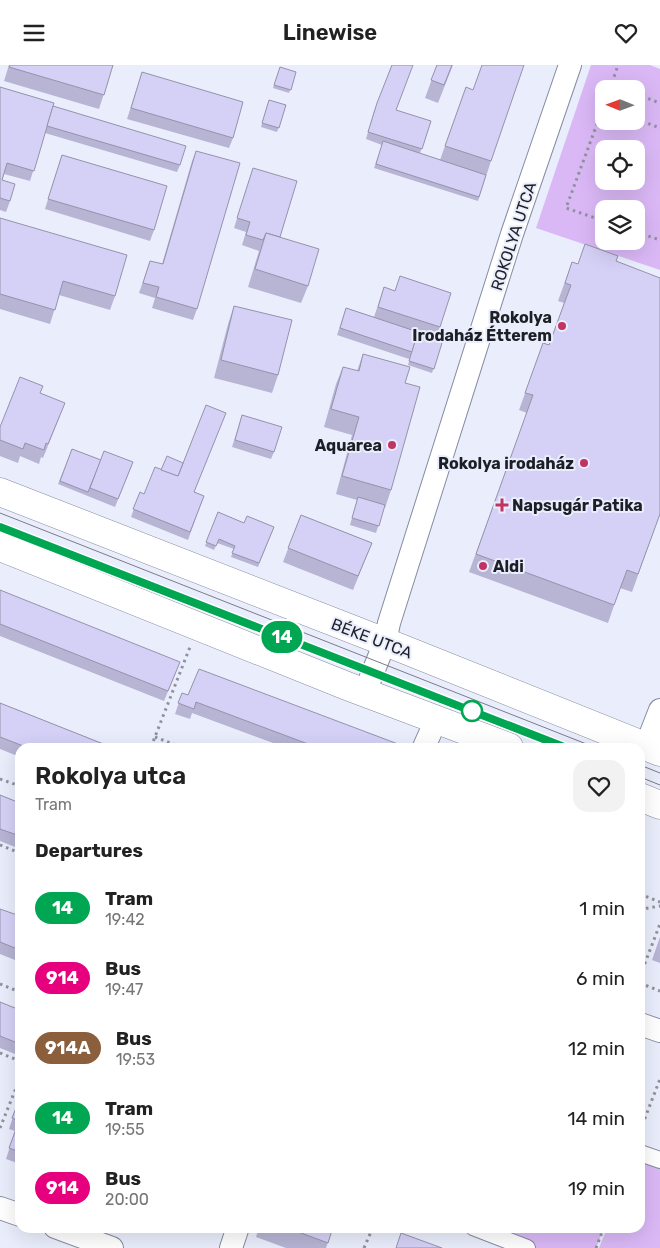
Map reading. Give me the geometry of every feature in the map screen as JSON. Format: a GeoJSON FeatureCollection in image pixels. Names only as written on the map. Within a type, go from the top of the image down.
{"type":"FeatureCollection","features":[{"type":"Feature","properties":{"kind":"main road","name":"BÉKE UTCA"},"geometry":{"type":"LineString","coordinates":[[0,492],[638,743]]}},
{"type":"Feature","properties":{"kind":"main road"},"geometry":{"type":"LineString","coordinates":[[0,547],[499,743]]}},
{"type":"Feature","properties":{"kind":"main road"},"geometry":{"type":"LineString","coordinates":[[645,799],[660,805]]}},
{"type":"Feature","properties":{"kind":"street","name":"ROKOLYA UTCA"},"geometry":{"type":"LineString","coordinates":[[365,692],[384,643],[512,234],[570,65]]}},
{"type":"Feature","properties":{"kind":"street"},"geometry":{"type":"LineString","coordinates":[[653,749],[660,710]]}},
{"type":"Feature","properties":{"kind":"street"},"geometry":{"type":"LineString","coordinates":[[426,743],[436,719]]}},
{"type":"Feature","properties":{"kind":"street"},"geometry":{"type":"LineString","coordinates":[[645,1026],[660,1031]]}},
{"type":"Feature","properties":{"kind":"street"},"geometry":{"type":"LineString","coordinates":[[645,1155],[660,1160]]}},
{"type":"Feature","properties":{"kind":"street"},"geometry":{"type":"LineString","coordinates":[[0,1208],[15,1213]]}},
{"type":"Feature","properties":{"kind":"street"},"geometry":{"type":"LineString","coordinates":[[71,1233],[112,1248]]}},
{"type":"Feature","properties":{"kind":"street"},"geometry":{"type":"LineString","coordinates":[[231,1248],[236,1233]]}},
{"type":"Feature","properties":{"kind":"street"},"geometry":{"type":"LineString","coordinates":[[488,1233],[527,1248]]}},
{"type":"Feature","properties":{"kind":"path"},"geometry":{"type":"LineString","coordinates":[[612,80],[618,65]]}},
{"type":"Feature","properties":{"kind":"path"},"geometry":{"type":"LineString","coordinates":[[645,97],[660,103]]}},
{"type":"Feature","properties":{"kind":"path"},"geometry":{"type":"LineString","coordinates":[[645,122],[660,128]]}},
{"type":"Feature","properties":{"kind":"path"},"geometry":{"type":"LineString","coordinates":[[595,129],[566,208],[595,218]]}},
{"type":"Feature","properties":{"kind":"path"},"geometry":{"type":"LineString","coordinates":[[645,235],[660,240]]}},
{"type":"Feature","properties":{"kind":"path"},"geometry":{"type":"LineString","coordinates":[[153,743],[192,644]]}},
{"type":"Feature","properties":{"kind":"path"},"geometry":{"type":"LineString","coordinates":[[155,737],[171,743]]}},
{"type":"Feature","properties":{"kind":"path"},"geometry":{"type":"LineString","coordinates":[[0,779],[15,784]]}},
{"type":"Feature","properties":{"kind":"path"},"geometry":{"type":"LineString","coordinates":[[0,845],[15,851]]}},
{"type":"Feature","properties":{"kind":"path"},"geometry":{"type":"LineString","coordinates":[[645,896],[660,902]]}},
{"type":"Feature","properties":{"kind":"path"},"geometry":{"type":"LineString","coordinates":[[645,909],[660,906]]}},
{"type":"Feature","properties":{"kind":"path"},"geometry":{"type":"LineString","coordinates":[[645,963],[660,924]]}},
{"type":"Feature","properties":{"kind":"path"},"geometry":{"type":"LineString","coordinates":[[0,984],[15,990]]}},
{"type":"Feature","properties":{"kind":"path"},"geometry":{"type":"LineString","coordinates":[[645,985],[660,991]]}},
{"type":"Feature","properties":{"kind":"path"},"geometry":{"type":"LineString","coordinates":[[0,1053],[15,1059]]}},
{"type":"Feature","properties":{"kind":"path"},"geometry":{"type":"LineString","coordinates":[[645,1118],[660,1079]]}},
{"type":"Feature","properties":{"kind":"path"},"geometry":{"type":"LineString","coordinates":[[0,1128],[15,1090]]}},
{"type":"Feature","properties":{"kind":"path"},"geometry":{"type":"LineString","coordinates":[[364,1248],[370,1233]]}},
{"type":"Feature","properties":{"kind":"path"},"geometry":{"type":"LineString","coordinates":[[596,1248],[602,1233]]}},
{"type":"Feature","properties":{"kind":"shaded area"},"geometry":{"type":"Polygon","coordinates":[[[591,65],[650,65],[660,69],[660,270],[601,250],[645,250],[645,200],[595,200],[595,248],[536,228],[591,65]]]}},
{"type":"Feature","properties":{"kind":"shaded area"},"geometry":{"type":"Polygon","coordinates":[[[645,1162],[660,1168],[660,1248],[599,1248],[605,1233],[645,1233],[645,1162]]]}},
{"type":"Feature","properties":{"kind":"shaded area"},"geometry":{"type":"Polygon","coordinates":[[[495,1233],[602,1233],[596,1248],[532,1248],[495,1233]]]}},
{"type":"Feature","properties":{"kind":"building"},"geometry":{"type":"Polygon","coordinates":[[[10,65],[113,65],[104,95],[9,67],[10,65]]]}},
{"type":"Feature","properties":{"kind":"building"},"geometry":{"type":"Polygon","coordinates":[[[392,65],[413,65],[396,110],[431,121],[422,149],[368,132],[392,65]]]}},
{"type":"Feature","properties":{"kind":"building"},"geometry":{"type":"Polygon","coordinates":[[[437,65],[452,65],[444,85],[431,80],[437,65]]]}},
{"type":"Feature","properties":{"kind":"building"},"geometry":{"type":"Polygon","coordinates":[[[482,65],[524,65],[491,161],[445,146],[466,87],[473,90],[482,65]]]}},
{"type":"Feature","properties":{"kind":"building"},"geometry":{"type":"Polygon","coordinates":[[[280,67],[296,72],[291,90],[274,85],[280,67]]]}},
{"type":"Feature","properties":{"kind":"building"},"geometry":{"type":"Polygon","coordinates":[[[142,72],[243,102],[233,138],[131,108],[142,72]]]}},
{"type":"Feature","properties":{"kind":"building"},"geometry":{"type":"Polygon","coordinates":[[[0,87],[54,103],[34,171],[7,163],[2,180],[15,184],[10,201],[0,198],[0,87]]]}},
{"type":"Feature","properties":{"kind":"building"},"geometry":{"type":"Polygon","coordinates":[[[269,100],[286,105],[279,128],[262,123],[269,100]]]}},
{"type":"Feature","properties":{"kind":"building"},"geometry":{"type":"Polygon","coordinates":[[[53,106],[186,146],[180,165],[47,126],[53,106]]]}},
{"type":"Feature","properties":{"kind":"building"},"geometry":{"type":"Polygon","coordinates":[[[383,141],[486,175],[479,197],[376,164],[383,141]]]}},
{"type":"Feature","properties":{"kind":"building"},"geometry":{"type":"Polygon","coordinates":[[[196,151],[240,163],[197,309],[156,297],[159,287],[143,283],[150,261],[163,264],[196,151]]]}},
{"type":"Feature","properties":{"kind":"building"},"geometry":{"type":"Polygon","coordinates":[[[62,155],[167,186],[154,230],[48,199],[62,155]]]}},
{"type":"Feature","properties":{"kind":"building"},"geometry":{"type":"Polygon","coordinates":[[[253,168],[297,181],[280,237],[266,233],[263,240],[246,235],[250,222],[237,218],[253,168]]]}},
{"type":"Feature","properties":{"kind":"building"},"geometry":{"type":"Polygon","coordinates":[[[0,218],[127,255],[115,296],[63,281],[55,310],[0,294],[0,218]]]}},
{"type":"Feature","properties":{"kind":"building"},"geometry":{"type":"Polygon","coordinates":[[[266,233],[319,249],[308,286],[255,269],[266,233]]]}},
{"type":"Feature","properties":{"kind":"building","name":"Rokolya irodaház"},"geometry":{"type":"Polygon","coordinates":[[[585,244],[595,248],[595,250],[602,250],[618,256],[616,261],[660,278],[660,514],[638,574],[627,570],[614,605],[476,554],[533,395],[525,393],[543,343],[549,345],[571,285],[565,283],[572,262],[578,264],[585,244]]]}},
{"type":"Feature","properties":{"kind":"building"},"geometry":{"type":"Polygon","coordinates":[[[400,276],[451,293],[440,327],[378,307],[384,287],[395,291],[400,276]]]}},
{"type":"Feature","properties":{"kind":"building"},"geometry":{"type":"Polygon","coordinates":[[[234,306],[292,320],[278,375],[221,360],[234,306]]]}},
{"type":"Feature","properties":{"kind":"building"},"geometry":{"type":"Polygon","coordinates":[[[346,308],[418,332],[412,352],[340,328],[346,308]]]}},
{"type":"Feature","properties":{"kind":"building"},"geometry":{"type":"Polygon","coordinates":[[[417,335],[442,343],[434,369],[409,361],[417,335]]]}},
{"type":"Feature","properties":{"kind":"building"},"geometry":{"type":"Polygon","coordinates":[[[363,354],[410,367],[405,383],[420,387],[391,490],[342,476],[359,417],[331,409],[343,367],[359,371],[363,354]]]}},
{"type":"Feature","properties":{"kind":"building"},"geometry":{"type":"Polygon","coordinates":[[[20,377],[43,386],[40,393],[65,403],[44,450],[25,443],[23,449],[0,440],[0,427],[20,377]]]}},
{"type":"Feature","properties":{"kind":"building"},"geometry":{"type":"Polygon","coordinates":[[[206,405],[226,413],[194,492],[204,496],[190,532],[133,509],[140,492],[144,494],[155,467],[178,476],[206,405]]]}},
{"type":"Feature","properties":{"kind":"building"},"geometry":{"type":"Polygon","coordinates":[[[242,415],[282,427],[274,452],[235,440],[242,415]]]}},
{"type":"Feature","properties":{"kind":"building"},"geometry":{"type":"Polygon","coordinates":[[[72,449],[101,460],[88,492],[60,481],[72,449]]]}},
{"type":"Feature","properties":{"kind":"building"},"geometry":{"type":"Polygon","coordinates":[[[104,451],[133,462],[118,499],[90,488],[104,451]]]}},
{"type":"Feature","properties":{"kind":"building"},"geometry":{"type":"Polygon","coordinates":[[[167,456],[183,463],[178,476],[161,470],[167,456]]]}},
{"type":"Feature","properties":{"kind":"building"},"geometry":{"type":"Polygon","coordinates":[[[358,497],[385,505],[379,526],[352,518],[358,497]]]}},
{"type":"Feature","properties":{"kind":"building"},"geometry":{"type":"Polygon","coordinates":[[[218,512],[244,523],[247,516],[274,527],[259,563],[232,553],[235,546],[219,539],[216,546],[206,542],[218,512]]]}},
{"type":"Feature","properties":{"kind":"building"},"geometry":{"type":"Polygon","coordinates":[[[301,515],[372,543],[358,576],[288,548],[301,515]]]}},
{"type":"Feature","properties":{"kind":"building"},"geometry":{"type":"Polygon","coordinates":[[[0,590],[180,662],[168,691],[0,624],[0,590]]]}},
{"type":"Feature","properties":{"kind":"building"},"geometry":{"type":"Polygon","coordinates":[[[199,669],[395,743],[305,743],[196,702],[194,709],[178,703],[182,693],[188,695],[199,669]]]}},
{"type":"Feature","properties":{"kind":"building"},"geometry":{"type":"Polygon","coordinates":[[[0,703],[101,743],[16,743],[0,737],[0,703]]]}},
{"type":"Feature","properties":{"kind":"building"},"geometry":{"type":"Polygon","coordinates":[[[0,795],[15,801],[15,834],[0,829],[0,795]]]}},
{"type":"Feature","properties":{"kind":"building"},"geometry":{"type":"Polygon","coordinates":[[[0,909],[15,914],[15,948],[0,942],[0,909]]]}},
{"type":"Feature","properties":{"kind":"building"},"geometry":{"type":"Polygon","coordinates":[[[0,1002],[15,1008],[15,1042],[0,1036],[0,1002]]]}},
{"type":"Feature","properties":{"kind":"building"},"geometry":{"type":"Polygon","coordinates":[[[15,1132],[15,1150],[9,1148],[15,1132]]]}},
{"type":"Feature","properties":{"kind":"building"},"geometry":{"type":"Polygon","coordinates":[[[301,1233],[331,1233],[328,1243],[301,1233]]]}},
{"type":"Feature","properties":{"kind":"building"},"geometry":{"type":"Polygon","coordinates":[[[401,1233],[442,1248],[396,1248],[401,1233]]]}},
{"type":"Feature","properties":{"kind":"tram line"},"geometry":{"type":"LineString","coordinates":[[0,513],[584,743]]}},
{"type":"Feature","properties":{"kind":"tram line"},"geometry":{"type":"LineString","coordinates":[[0,527],[554,743]]}},
{"type":"Feature","properties":{"kind":"tram line","name":"14"},"geometry":{"type":"LineString","coordinates":[[0,527],[554,743]]}},
{"type":"Feature","properties":{"kind":"tram line"},"geometry":{"type":"LineString","coordinates":[[645,767],[660,773]]}},
{"type":"Feature","properties":{"kind":"tram line"},"geometry":{"type":"LineString","coordinates":[[645,779],[660,785]]}},
{"type":"Feature","properties":{"kind":"place","name":"Rokolya Irodaház Étterem"},"geometry":{"type":"Point","coordinates":[562,326]}},
{"type":"Feature","properties":{"kind":"place","name":"Aquarea"},"geometry":{"type":"Point","coordinates":[392,445]}},
{"type":"Feature","properties":{"kind":"place","name":"Rokolya irodaház"},"geometry":{"type":"Point","coordinates":[584,463]}},
{"type":"Feature","properties":{"kind":"place","name":"Napsugár Patika"},"geometry":{"type":"Point","coordinates":[502,505]}},
{"type":"Feature","properties":{"kind":"place","name":"Aldi"},"geometry":{"type":"Point","coordinates":[483,566]}}]}
